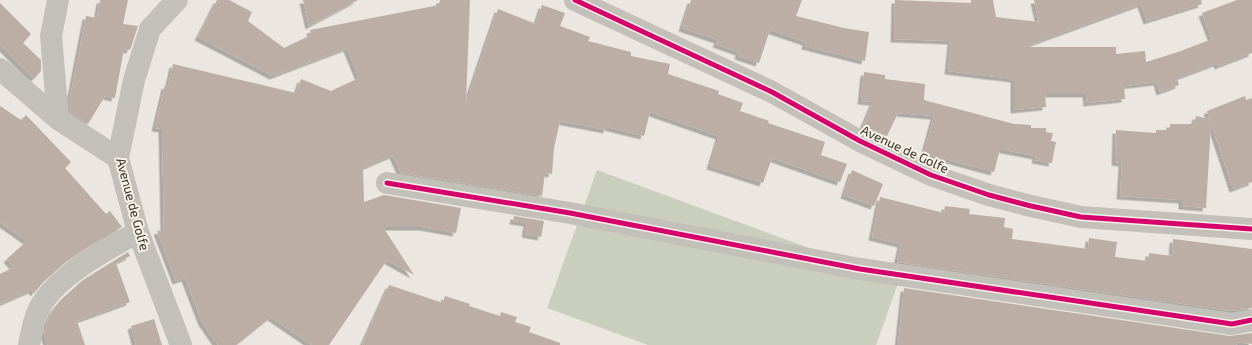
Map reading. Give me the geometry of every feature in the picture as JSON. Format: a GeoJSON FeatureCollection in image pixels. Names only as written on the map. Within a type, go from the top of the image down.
{"type":"FeatureCollection","features":[{"type":"Feature","properties":{"kind":"street"},"geometry":{"type":"LineString","coordinates":[[58,0],[52,36],[58,119]]}},
{"type":"Feature","properties":{"kind":"street","name":"Avenue de Golfe"},"geometry":{"type":"LineString","coordinates":[[176,0],[150,29],[134,80],[118,158],[138,232],[181,345]]}},
{"type":"Feature","properties":{"kind":"street","name":"Avenue de Golfe"},"geometry":{"type":"LineString","coordinates":[[575,0],[772,92],[860,141],[931,175],[989,195],[1080,217],[1252,229]]}},
{"type":"Feature","properties":{"kind":"street"},"geometry":{"type":"LineString","coordinates":[[1,69],[58,119],[118,158]]}},
{"type":"Feature","properties":{"kind":"street"},"geometry":{"type":"LineString","coordinates":[[387,183],[570,213],[860,269],[1232,324],[1252,320]]}},
{"type":"Feature","properties":{"kind":"street"},"geometry":{"type":"LineString","coordinates":[[29,345],[33,324],[44,300],[61,282],[100,253],[138,232]]}},
{"type":"Feature","properties":{"kind":"green space"},"geometry":{"type":"Polygon","coordinates":[[[597,170],[899,281],[876,345],[648,345],[547,308],[597,170]]]}},
{"type":"Feature","properties":{"kind":"building"},"geometry":{"type":"Polygon","coordinates":[[[100,0],[128,0],[123,24],[138,26],[130,50],[124,49],[115,98],[105,96],[88,124],[70,112],[69,103],[86,16],[97,18],[100,0]]]}},
{"type":"Feature","properties":{"kind":"building"},"geometry":{"type":"Polygon","coordinates":[[[217,0],[229,0],[252,12],[248,21],[284,48],[311,35],[310,30],[439,5],[440,0],[470,0],[466,103],[498,9],[536,24],[542,5],[565,13],[560,26],[590,37],[588,41],[631,52],[631,56],[670,64],[668,74],[719,91],[718,94],[743,103],[740,111],[769,121],[768,123],[825,142],[821,155],[847,164],[840,182],[772,158],[763,183],[710,166],[719,136],[650,112],[644,136],[607,127],[607,130],[560,121],[554,148],[552,174],[545,173],[542,196],[401,173],[393,155],[363,168],[364,202],[384,195],[461,208],[456,233],[423,227],[383,227],[414,275],[387,260],[329,345],[312,345],[271,317],[236,345],[218,345],[202,322],[185,278],[176,281],[157,231],[164,230],[162,129],[155,128],[165,85],[168,86],[173,64],[296,93],[301,79],[331,91],[359,78],[347,48],[273,76],[198,37],[217,0]]]}},
{"type":"Feature","properties":{"kind":"building"},"geometry":{"type":"Polygon","coordinates":[[[303,0],[358,0],[309,26],[303,0]]]}},
{"type":"Feature","properties":{"kind":"building"},"geometry":{"type":"Polygon","coordinates":[[[691,0],[802,0],[796,16],[844,28],[869,32],[865,61],[805,46],[806,42],[770,30],[759,63],[738,56],[739,52],[716,44],[718,40],[682,28],[691,0]]]}},
{"type":"Feature","properties":{"kind":"building"},"geometry":{"type":"Polygon","coordinates":[[[895,0],[971,3],[971,0],[993,0],[996,17],[1039,22],[1034,0],[1201,0],[1202,4],[1147,21],[1141,4],[1023,47],[1116,47],[1116,54],[1145,51],[1146,62],[1212,39],[1202,13],[1237,0],[1252,0],[1252,53],[1218,66],[1217,63],[1177,78],[1179,85],[1160,92],[1157,82],[1124,86],[1125,99],[1087,103],[1086,94],[1045,94],[1046,107],[1014,110],[1014,79],[948,71],[951,41],[894,39],[895,0]]]}},
{"type":"Feature","properties":{"kind":"building"},"geometry":{"type":"Polygon","coordinates":[[[0,3],[31,34],[23,43],[41,60],[41,71],[34,79],[0,45],[0,3]]]}},
{"type":"Feature","properties":{"kind":"building"},"geometry":{"type":"Polygon","coordinates":[[[864,72],[885,75],[885,79],[925,84],[924,100],[1014,124],[1031,125],[1031,128],[1046,128],[1046,132],[1053,133],[1051,141],[1056,142],[1052,163],[1035,160],[1036,156],[1000,149],[994,172],[924,153],[934,116],[898,113],[887,136],[863,126],[873,102],[861,101],[864,72]]]}},
{"type":"Feature","properties":{"kind":"building"},"geometry":{"type":"Polygon","coordinates":[[[1245,96],[1246,100],[1252,98],[1252,182],[1233,189],[1211,123],[1206,208],[1182,206],[1182,200],[1120,196],[1122,163],[1115,162],[1116,130],[1156,133],[1156,130],[1170,130],[1170,124],[1194,124],[1196,116],[1210,119],[1207,111],[1245,96]]]}},
{"type":"Feature","properties":{"kind":"building"},"geometry":{"type":"Polygon","coordinates":[[[0,106],[21,120],[26,115],[71,162],[65,168],[106,214],[110,211],[122,227],[68,260],[45,280],[34,293],[32,290],[0,304],[0,274],[14,267],[7,259],[27,241],[0,222],[0,106]]]}},
{"type":"Feature","properties":{"kind":"building"},"geometry":{"type":"Polygon","coordinates":[[[852,170],[883,184],[874,206],[844,195],[852,170]]]}},
{"type":"Feature","properties":{"kind":"building"},"geometry":{"type":"Polygon","coordinates":[[[880,197],[944,213],[945,206],[970,209],[969,214],[1005,218],[1004,227],[1013,229],[1012,239],[1088,249],[1089,238],[1117,242],[1115,257],[1148,261],[1149,253],[1172,256],[1173,239],[1252,249],[1252,308],[1232,311],[897,262],[901,244],[872,237],[880,197]]]}},
{"type":"Feature","properties":{"kind":"building"},"geometry":{"type":"Polygon","coordinates":[[[514,216],[544,221],[541,237],[525,234],[527,223],[513,221],[514,216]]]}},
{"type":"Feature","properties":{"kind":"building"},"geometry":{"type":"Polygon","coordinates":[[[128,252],[130,256],[116,263],[130,302],[77,321],[85,345],[48,345],[44,335],[45,329],[47,329],[46,325],[52,311],[63,298],[83,280],[128,252]]]}},
{"type":"Feature","properties":{"kind":"building"},"geometry":{"type":"Polygon","coordinates":[[[389,285],[443,303],[445,296],[500,316],[501,312],[517,317],[515,322],[531,327],[529,332],[560,343],[560,345],[362,345],[389,285]]]}},
{"type":"Feature","properties":{"kind":"building"},"geometry":{"type":"Polygon","coordinates":[[[904,288],[1230,336],[1252,333],[1252,344],[1237,342],[1236,345],[898,345],[904,288]]]}},
{"type":"Feature","properties":{"kind":"building"},"geometry":{"type":"Polygon","coordinates":[[[154,319],[162,345],[136,345],[131,326],[154,319]]]}},
{"type":"Feature","properties":{"kind":"cycle path"},"geometry":{"type":"LineString","coordinates":[[575,0],[772,92],[860,141],[931,175],[989,195],[1081,217],[1252,229]]}},
{"type":"Feature","properties":{"kind":"cycle path"},"geometry":{"type":"LineString","coordinates":[[387,183],[570,213],[860,269],[1232,324],[1252,320]]}}]}
